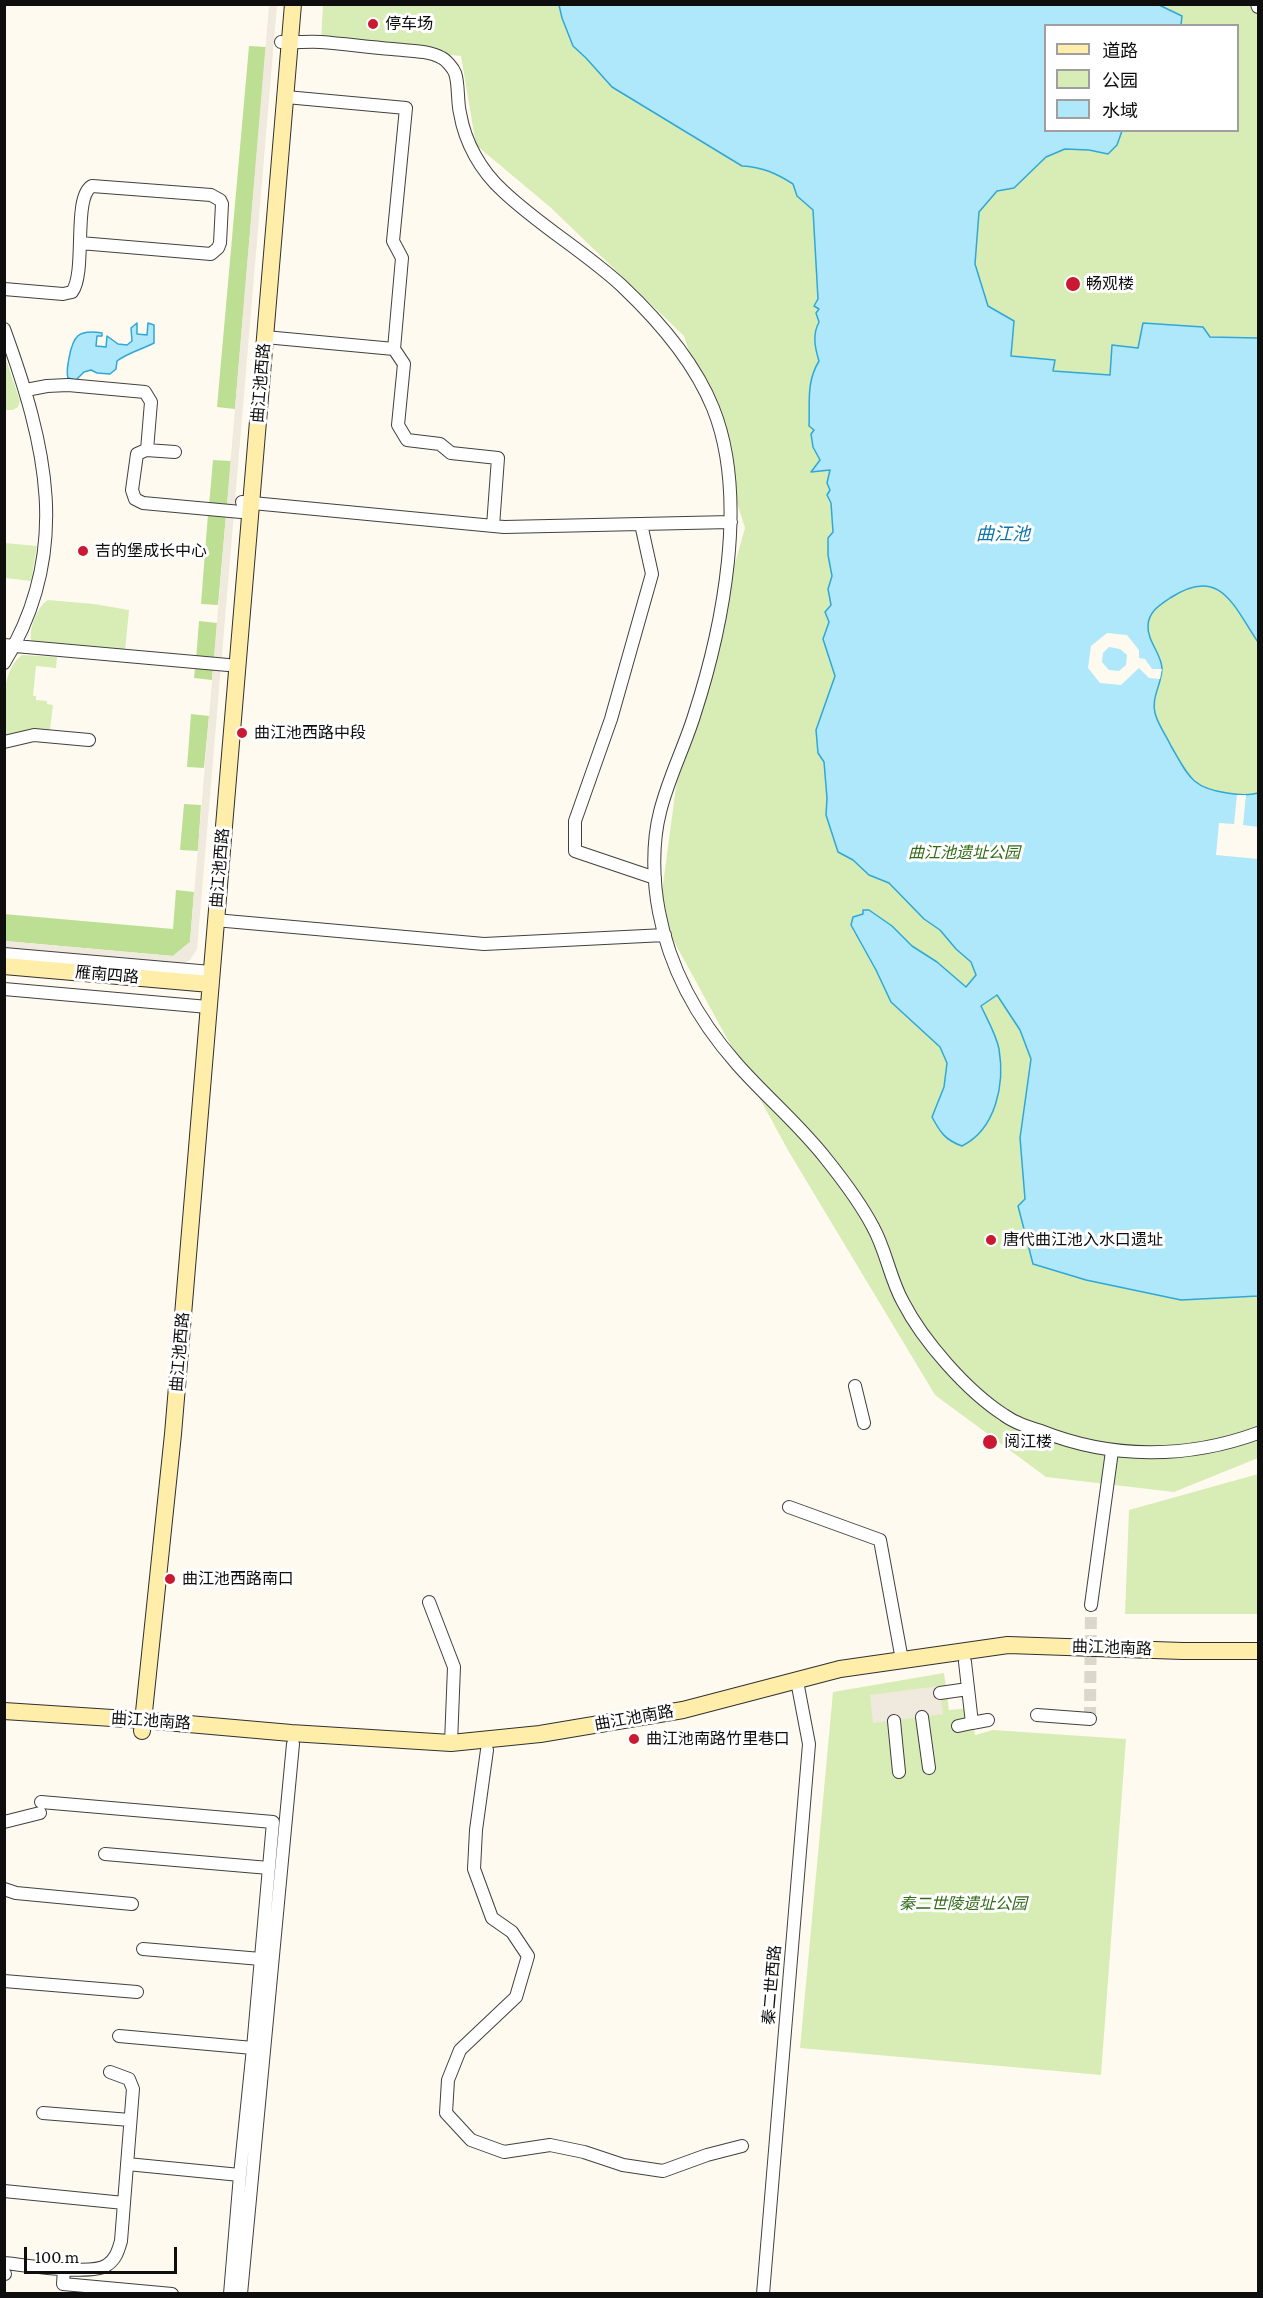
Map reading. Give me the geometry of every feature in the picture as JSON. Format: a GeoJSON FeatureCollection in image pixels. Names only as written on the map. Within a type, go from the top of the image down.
{"type":"FeatureCollection","features":[{"type":"Feature","properties":{"kind":"street","name":"曲江池西路"},"geometry":{"type":"LineString","coordinates":[[205,989],[215,920],[244,506],[265,337],[285,97],[284,4]]}},
{"type":"Feature","properties":{"kind":"street","name":"曲江池西路"},"geometry":{"type":"LineString","coordinates":[[138,1725],[173,1434],[228,665],[285,42],[293,4]]}},
{"type":"Feature","properties":{"kind":"street"},"geometry":{"type":"LineString","coordinates":[[285,42],[321,42],[429,53],[445,59],[455,72],[460,118],[471,147],[485,173],[505,193],[624,288],[675,345],[713,407],[730,473],[731,522],[722,599],[708,667],[687,740],[671,777],[659,815],[655,849],[659,914],[674,968],[690,1002],[738,1065],[805,1133],[830,1163],[874,1228],[903,1302],[944,1360],[1008,1419],[1065,1441],[1112,1451],[1153,1454],[1236,1441],[1258,1433]]}},
{"type":"Feature","properties":{"kind":"street"},"geometry":{"type":"LineString","coordinates":[[285,97],[406,108],[393,241],[402,258],[394,349],[404,364],[398,425],[407,440],[440,444],[451,453],[498,458],[493,526]]}},
{"type":"Feature","properties":{"kind":"street"},"geometry":{"type":"LineString","coordinates":[[4,289],[63,294],[72,292],[76,283],[84,197],[88,188],[92,186],[211,195],[220,200],[222,204],[220,243],[211,254],[80,243]]}},
{"type":"Feature","properties":{"kind":"street"},"geometry":{"type":"LineString","coordinates":[[4,329],[26,390],[37,432],[43,465],[46,535],[37,590],[9,646],[4,663]]}},
{"type":"Feature","properties":{"kind":"street"},"geometry":{"type":"LineString","coordinates":[[265,337],[394,349]]}},
{"type":"Feature","properties":{"kind":"street"},"geometry":{"type":"LineString","coordinates":[[26,390],[68,385],[145,392],[150,397],[151,404],[147,450]]}},
{"type":"Feature","properties":{"kind":"street"},"geometry":{"type":"LineString","coordinates":[[175,452],[147,450],[139,452],[135,461],[133,495],[139,502],[244,506],[493,526],[731,522]]}},
{"type":"Feature","properties":{"kind":"street"},"geometry":{"type":"LineString","coordinates":[[641,524],[652,574],[611,719],[575,821],[575,851],[655,878]]}},
{"type":"Feature","properties":{"kind":"street"},"geometry":{"type":"LineString","coordinates":[[9,646],[228,665]]}},
{"type":"Feature","properties":{"kind":"street"},"geometry":{"type":"LineString","coordinates":[[4,742],[34,735],[89,740]]}},
{"type":"Feature","properties":{"kind":"street"},"geometry":{"type":"LineString","coordinates":[[215,920],[484,944],[665,934]]}},
{"type":"Feature","properties":{"kind":"street"},"geometry":{"type":"LineString","coordinates":[[4,954],[205,989]]}},
{"type":"Feature","properties":{"kind":"street","name":"雁南四路"},"geometry":{"type":"LineString","coordinates":[[4,966],[205,989]]}},
{"type":"Feature","properties":{"kind":"street","name":"雁南四路"},"geometry":{"type":"LineString","coordinates":[[4,977],[205,989]]}},
{"type":"Feature","properties":{"kind":"street"},"geometry":{"type":"LineString","coordinates":[[4,989],[205,989]]}},
{"type":"Feature","properties":{"kind":"street"},"geometry":{"type":"LineString","coordinates":[[855,1386],[864,1423]]}},
{"type":"Feature","properties":{"kind":"street"},"geometry":{"type":"LineString","coordinates":[[1091,1605],[1112,1451]]}},
{"type":"Feature","properties":{"kind":"street"},"geometry":{"type":"LineString","coordinates":[[789,1507],[880,1540],[902,1660]]}},
{"type":"Feature","properties":{"kind":"street"},"geometry":{"type":"LineString","coordinates":[[429,1602],[454,1667],[451,1743]]}},
{"type":"Feature","properties":{"kind":"street","name":"曲江池南路"},"geometry":{"type":"LineString","coordinates":[[4,1710],[293,1744],[451,1754],[541,1745],[686,1721],[798,1687],[840,1669],[1008,1645],[1258,1651]]}},
{"type":"Feature","properties":{"kind":"street","name":"曲江池南路"},"geometry":{"type":"LineString","coordinates":[[4,1722],[138,1725],[451,1743],[540,1734],[683,1710],[798,1687],[1008,1656],[1258,1662]]}},
{"type":"Feature","properties":{"kind":"street"},"geometry":{"type":"LineString","coordinates":[[965,1662],[972,1723]]}},
{"type":"Feature","properties":{"kind":"street","name":"秦二世西路"},"geometry":{"type":"LineString","coordinates":[[763,2294],[809,1744],[798,1687]]}},
{"type":"Feature","properties":{"kind":"street"},"geometry":{"type":"LineString","coordinates":[[940,1693],[968,1689]]}},
{"type":"Feature","properties":{"kind":"street"},"geometry":{"type":"LineString","coordinates":[[1037,1715],[1090,1719]]}},
{"type":"Feature","properties":{"kind":"street"},"geometry":{"type":"LineString","coordinates":[[922,1718],[929,1768]]}},
{"type":"Feature","properties":{"kind":"street"},"geometry":{"type":"LineString","coordinates":[[958,1726],[988,1719]]}},
{"type":"Feature","properties":{"kind":"street"},"geometry":{"type":"LineString","coordinates":[[894,1721],[899,1772]]}},
{"type":"Feature","properties":{"kind":"street"},"geometry":{"type":"LineString","coordinates":[[241,2294],[293,1744]]}},
{"type":"Feature","properties":{"kind":"street"},"geometry":{"type":"LineString","coordinates":[[487,1750],[476,1830],[474,1869],[492,1918],[512,1932],[528,1956],[516,1997],[460,2050],[448,2080],[446,2113],[471,2140],[504,2152],[550,2145],[624,2164],[663,2171],[707,2155],[742,2146]]}},
{"type":"Feature","properties":{"kind":"street"},"geometry":{"type":"LineString","coordinates":[[4,1822],[41,1808],[273,1822],[230,2294]]}},
{"type":"Feature","properties":{"kind":"street"},"geometry":{"type":"LineString","coordinates":[[105,1854],[269,1868]]}},
{"type":"Feature","properties":{"kind":"street"},"geometry":{"type":"LineString","coordinates":[[4,1889],[16,1893],[132,1904]]}},
{"type":"Feature","properties":{"kind":"street"},"geometry":{"type":"LineString","coordinates":[[143,1949],[261,1959]]}},
{"type":"Feature","properties":{"kind":"street"},"geometry":{"type":"LineString","coordinates":[[4,1981],[137,1992]]}},
{"type":"Feature","properties":{"kind":"street"},"geometry":{"type":"LineString","coordinates":[[119,2036],[253,2049]]}},
{"type":"Feature","properties":{"kind":"street"},"geometry":{"type":"LineString","coordinates":[[4,2263],[89,2271],[106,2266],[116,2256],[121,2241],[133,2088],[129,2079],[110,2072]]}},
{"type":"Feature","properties":{"kind":"street"},"geometry":{"type":"LineString","coordinates":[[43,2113],[130,2120]]}},
{"type":"Feature","properties":{"kind":"street"},"geometry":{"type":"LineString","coordinates":[[127,2164],[240,2175]]}},
{"type":"Feature","properties":{"kind":"street"},"geometry":{"type":"LineString","coordinates":[[4,2191],[124,2203]]}},
{"type":"Feature","properties":{"kind":"street"},"geometry":{"type":"LineString","coordinates":[[64,2269],[63,2284],[172,2294]]}},
{"type":"Feature","properties":{"kind":"green space","name":"曲江池遗址公园"},"geometry":{"type":"Polygon","coordinates":[[[323,4],[1258,5],[1258,1458],[1174,1492],[1046,1477],[935,1395],[789,1152],[659,914],[680,757],[745,528],[684,336],[550,207],[476,145],[461,56],[321,42],[323,4]]]}},
{"type":"Feature","properties":{"kind":"green space"},"geometry":{"type":"Polygon","coordinates":[[[249,46],[266,47],[235,409],[217,407],[249,46]]]}},
{"type":"Feature","properties":{"kind":"green space"},"geometry":{"type":"Polygon","coordinates":[[[4,354],[20,401],[18,407],[13,410],[5,410],[4,354]]]}},
{"type":"Feature","properties":{"kind":"green space"},"geometry":{"type":"Polygon","coordinates":[[[213,460],[231,461],[227,507],[209,506],[213,460]]]}},
{"type":"Feature","properties":{"kind":"green space"},"geometry":{"type":"Polygon","coordinates":[[[208,514],[226,516],[218,605],[201,604],[208,514]]]}},
{"type":"Feature","properties":{"kind":"green space"},"geometry":{"type":"Polygon","coordinates":[[[5,543],[37,546],[31,581],[5,578],[5,543]]]}},
{"type":"Feature","properties":{"kind":"green space"},"geometry":{"type":"Polygon","coordinates":[[[48,600],[129,610],[125,652],[32,642],[31,632],[34,619],[48,600]]]}},
{"type":"Feature","properties":{"kind":"green space"},"geometry":{"type":"Polygon","coordinates":[[[199,621],[217,623],[214,661],[196,660],[199,621]]]}},
{"type":"Feature","properties":{"kind":"green space"},"geometry":{"type":"Polygon","coordinates":[[[22,655],[57,657],[56,668],[36,666],[33,696],[36,696],[36,700],[47,701],[47,704],[53,705],[50,730],[30,729],[5,736],[4,703],[7,681],[15,662],[22,655]]]}},
{"type":"Feature","properties":{"kind":"green space"},"geometry":{"type":"Polygon","coordinates":[[[195,668],[213,669],[212,680],[194,678],[195,668]]]}},
{"type":"Feature","properties":{"kind":"green space"},"geometry":{"type":"Polygon","coordinates":[[[191,714],[209,716],[204,768],[187,767],[191,714]]]}},
{"type":"Feature","properties":{"kind":"green space"},"geometry":{"type":"Polygon","coordinates":[[[184,804],[201,805],[198,851],[180,850],[184,804]]]}},
{"type":"Feature","properties":{"kind":"green space"},"geometry":{"type":"Polygon","coordinates":[[[176,890],[194,892],[190,942],[173,956],[5,941],[4,914],[173,929],[176,890]]]}},
{"type":"Feature","properties":{"kind":"green space"},"geometry":{"type":"Polygon","coordinates":[[[1258,1474],[1258,1614],[1125,1614],[1129,1510],[1258,1474]]]}},
{"type":"Feature","properties":{"kind":"green space","name":"秦二世陵遗址公园"},"geometry":{"type":"Polygon","coordinates":[[[944,1673],[949,1710],[971,1708],[975,1735],[993,1730],[1126,1739],[1101,2075],[800,2048],[833,1692],[944,1673]]]}},
{"type":"Feature","properties":{"kind":"shaded area"},"geometry":{"type":"Polygon","coordinates":[[[269,5],[277,5],[197,949],[190,960],[182,964],[5,949],[4,941],[173,956],[190,942],[269,5]]]}},
{"type":"Feature","properties":{"kind":"shaded area"},"geometry":{"type":"Polygon","coordinates":[[[939,1686],[943,1714],[873,1723],[870,1695],[939,1686]]]}},
{"type":"Feature","properties":{"kind":"water","name":"曲江池"},"geometry":{"type":"Polygon","coordinates":[[[1157,4],[1182,16],[1181,24],[1044,24],[1044,132],[1122,132],[1117,145],[1108,154],[1065,149],[1046,157],[1014,188],[997,191],[979,212],[975,264],[988,306],[1014,321],[1011,356],[1055,360],[1053,371],[1110,375],[1112,345],[1138,348],[1143,323],[1203,327],[1210,337],[1258,338],[1258,642],[1241,615],[1223,594],[1213,588],[1201,586],[1187,589],[1162,603],[1149,620],[1148,631],[1162,668],[1154,701],[1155,713],[1160,726],[1187,772],[1198,784],[1215,791],[1243,795],[1258,793],[1258,1296],[1181,1300],[1086,1280],[1033,1264],[1018,1206],[1025,1199],[1020,1138],[1031,1059],[1020,1030],[997,995],[981,1006],[996,1038],[1001,1063],[999,1091],[990,1117],[983,1129],[962,1146],[944,1135],[932,1117],[944,1087],[947,1063],[940,1047],[891,1002],[851,925],[853,917],[863,914],[863,910],[869,910],[966,987],[976,975],[971,962],[889,883],[869,875],[853,860],[838,852],[826,815],[824,762],[818,753],[816,730],[835,676],[823,639],[829,622],[825,612],[831,605],[828,589],[832,576],[828,538],[833,532],[831,503],[827,495],[830,490],[827,483],[830,470],[811,472],[820,460],[813,447],[811,434],[814,430],[809,426],[810,385],[819,361],[815,342],[815,332],[819,322],[816,313],[819,309],[814,306],[818,299],[813,210],[797,196],[793,184],[787,180],[762,169],[742,166],[612,87],[573,46],[559,5],[1157,4]]]}},
{"type":"Feature","properties":{"kind":"water"},"geometry":{"type":"Polygon","coordinates":[[[137,323],[137,334],[147,335],[148,323],[154,325],[154,343],[117,361],[116,369],[110,374],[91,370],[84,372],[76,380],[68,378],[67,368],[72,344],[78,336],[87,332],[102,333],[102,336],[97,336],[96,346],[106,347],[107,336],[118,344],[127,345],[132,341],[131,328],[137,323]]]}},
{"type":"Feature","properties":{"kind":"pier"},"geometry":{"type":"Polygon","coordinates":[[[1107,633],[1127,635],[1139,650],[1139,658],[1145,659],[1152,669],[1162,669],[1160,679],[1149,678],[1139,668],[1121,685],[1100,683],[1088,668],[1091,646],[1107,633]],[[1109,647],[1103,653],[1102,662],[1109,670],[1119,671],[1126,665],[1127,655],[1120,649],[1109,647]]]}},
{"type":"Feature","properties":{"kind":"pier"},"geometry":{"type":"Polygon","coordinates":[[[1237,795],[1246,795],[1243,825],[1258,827],[1258,859],[1216,855],[1219,823],[1234,824],[1237,795]]]}},
{"type":"Feature","properties":{"kind":"tunnel"},"geometry":{"type":"LineString","coordinates":[[1090,1719],[1091,1605]]}},
{"type":"Feature","properties":{"kind":"place","name":"停车场"},"geometry":{"type":"Point","coordinates":[373,24]}},
{"type":"Feature","properties":{"kind":"place","name":"畅观楼"},"geometry":{"type":"Point","coordinates":[1073,284]}},
{"type":"Feature","properties":{"kind":"place","name":"吉的堡成长中心"},"geometry":{"type":"Point","coordinates":[83,551]}},
{"type":"Feature","properties":{"kind":"place","name":"曲江池西路中段"},"geometry":{"type":"Point","coordinates":[242,733]}},
{"type":"Feature","properties":{"kind":"place","name":"唐代曲江池入水口遗址"},"geometry":{"type":"Point","coordinates":[991,1240]}},
{"type":"Feature","properties":{"kind":"place","name":"阅江楼"},"geometry":{"type":"Point","coordinates":[990,1442]}},
{"type":"Feature","properties":{"kind":"place","name":"曲江池西路南口"},"geometry":{"type":"Point","coordinates":[170,1579]}},
{"type":"Feature","properties":{"kind":"place","name":"曲江池南路竹里巷口"},"geometry":{"type":"Point","coordinates":[634,1739]}}]}
